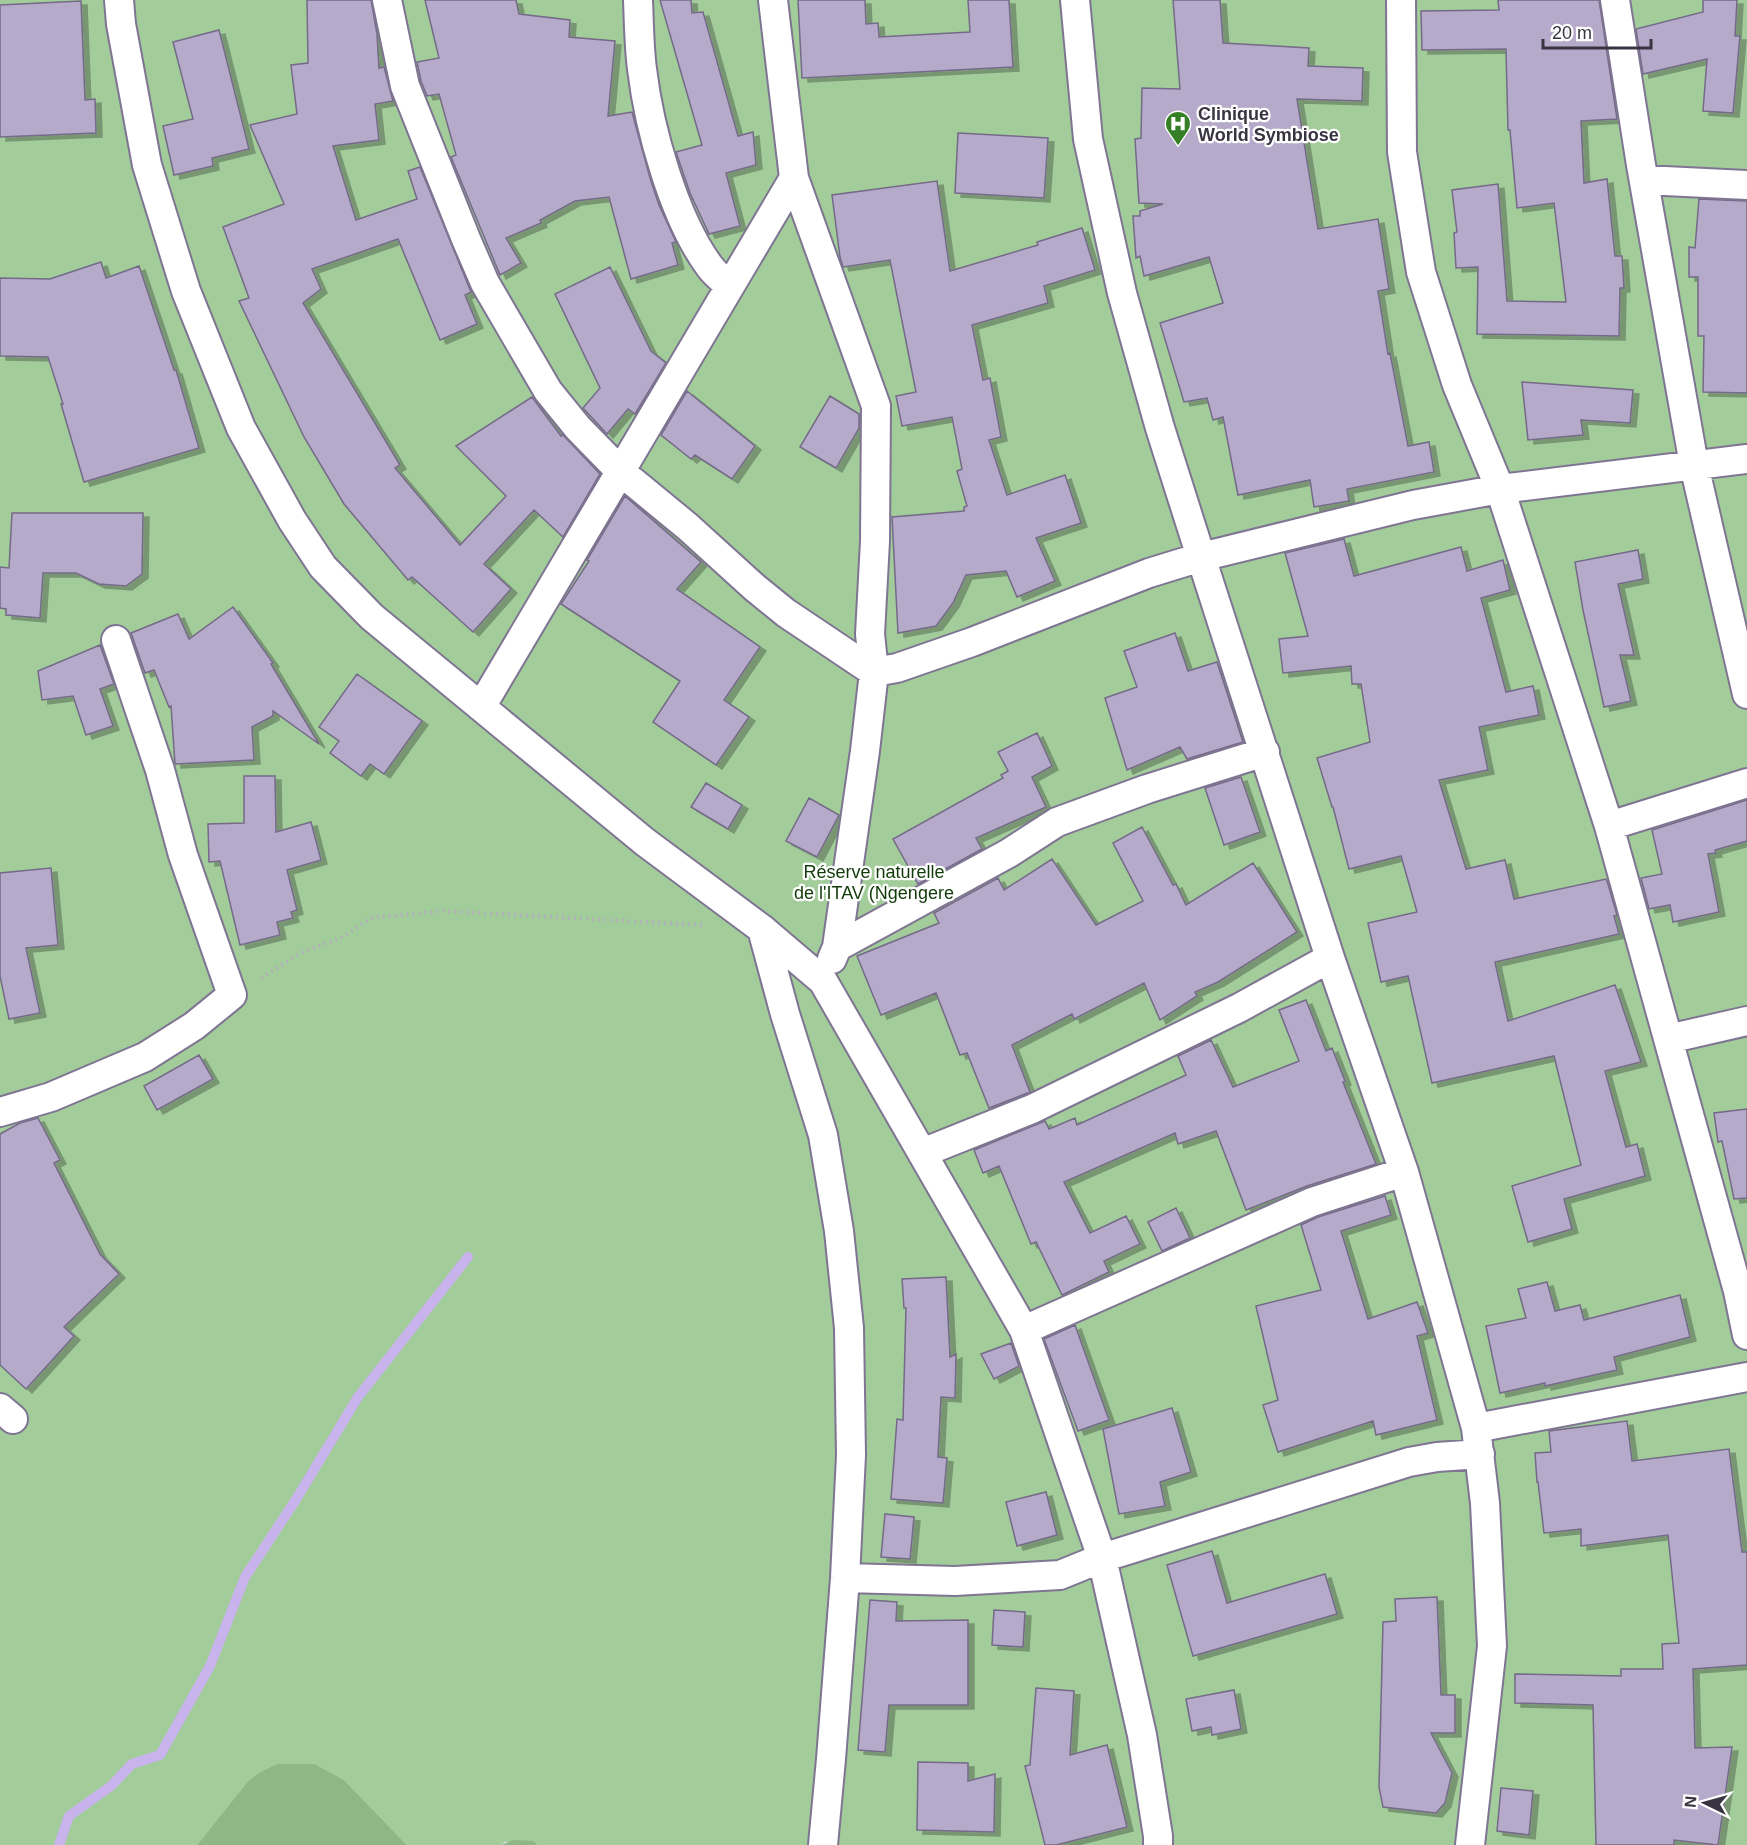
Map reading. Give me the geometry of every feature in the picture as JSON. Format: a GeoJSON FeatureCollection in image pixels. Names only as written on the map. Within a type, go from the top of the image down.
{"type":"FeatureCollection","features":[{"type":"Feature","properties":{"kind":"street"},"geometry":{"type":"LineString","coordinates":[[119,0],[121,24],[147,165],[186,291],[241,429],[292,520],[323,567],[372,617],[645,842],[762,929],[823,981],[1024,1330],[1102,1558],[1142,1735],[1158,1845]]}},
{"type":"Feature","properties":{"kind":"street"},"geometry":{"type":"LineString","coordinates":[[387,0],[405,86],[485,283],[548,391],[578,428],[620,471],[688,527],[754,587],[786,613],[874,672],[897,668],[1056,610],[1149,573],[1201,557],[1413,505],[1500,489],[1747,459]]}},
{"type":"Feature","properties":{"kind":"street"},"geometry":{"type":"LineString","coordinates":[[638,0],[642,69],[655,134],[666,174],[688,231],[710,269],[730,286]]}},
{"type":"Feature","properties":{"kind":"street"},"geometry":{"type":"LineString","coordinates":[[773,0],[794,178],[876,406],[875,541],[870,634],[874,672],[837,947],[823,981]]}},
{"type":"Feature","properties":{"kind":"street"},"geometry":{"type":"LineString","coordinates":[[1074,0],[1088,139],[1122,293],[1160,428],[1201,557],[1330,958],[1404,1172],[1478,1441],[1485,1503],[1492,1646],[1470,1845]]}},
{"type":"Feature","properties":{"kind":"street"},"geometry":{"type":"LineString","coordinates":[[1401,0],[1402,152],[1421,272],[1457,385],[1500,489],[1609,826],[1668,1039],[1743,1290],[1747,1335]]}},
{"type":"Feature","properties":{"kind":"street"},"geometry":{"type":"LineString","coordinates":[[1615,0],[1694,465],[1747,694]]}},
{"type":"Feature","properties":{"kind":"street"},"geometry":{"type":"LineString","coordinates":[[481,707],[794,178]]}},
{"type":"Feature","properties":{"kind":"street"},"geometry":{"type":"LineString","coordinates":[[1644,180],[1747,185]]}},
{"type":"Feature","properties":{"kind":"street"},"geometry":{"type":"LineString","coordinates":[[0,1112],[51,1097],[145,1057],[194,1026],[232,995],[183,855],[160,770],[116,640]]}},
{"type":"Feature","properties":{"kind":"street"},"geometry":{"type":"LineString","coordinates":[[837,947],[1009,853],[1057,822],[1147,789],[1265,752]]}},
{"type":"Feature","properties":{"kind":"street"},"geometry":{"type":"LineString","coordinates":[[1609,826],[1747,783]]}},
{"type":"Feature","properties":{"kind":"street"},"geometry":{"type":"LineString","coordinates":[[762,929],[823,1136],[839,1231],[849,1328],[851,1455],[845,1578],[823,1845]]}},
{"type":"Feature","properties":{"kind":"street"},"geometry":{"type":"LineString","coordinates":[[922,1153],[1032,1109],[1239,1008],[1330,958]]}},
{"type":"Feature","properties":{"kind":"street"},"geometry":{"type":"LineString","coordinates":[[1668,1039],[1747,1021]]}},
{"type":"Feature","properties":{"kind":"street"},"geometry":{"type":"LineString","coordinates":[[1024,1330],[1312,1202],[1404,1172]]}},
{"type":"Feature","properties":{"kind":"street"},"geometry":{"type":"LineString","coordinates":[[845,1578],[955,1581],[1060,1575],[1102,1558],[1409,1462],[1437,1457],[1478,1441],[1747,1377]]}},
{"type":"Feature","properties":{"kind":"path"},"geometry":{"type":"LineString","coordinates":[[232,995],[301,953],[345,936],[370,918],[443,911],[704,926]]}},
{"type":"Feature","properties":{"kind":"green space","name":"Réserve naturelle de l'ITAV (Ngengere"},"geometry":{"type":"Polygon","coordinates":[[[0,0],[1747,0],[1747,1845],[538,1845],[534,1841],[505,1842],[501,1845],[407,1845],[344,1780],[315,1764],[277,1764],[248,1781],[197,1845],[0,1845],[0,0]]]}},
{"type":"Feature","properties":{"kind":"green space"},"geometry":{"type":"Polygon","coordinates":[[[277,1764],[315,1764],[344,1780],[407,1845],[197,1845],[248,1781],[277,1764]]]}},
{"type":"Feature","properties":{"kind":"green space"},"geometry":{"type":"Polygon","coordinates":[[[513,1840],[534,1841],[538,1845],[501,1845],[513,1840]]]}},
{"type":"Feature","properties":{"kind":"building"},"geometry":{"type":"Polygon","coordinates":[[[307,0],[371,0],[377,34],[379,68],[384,67],[393,101],[375,104],[379,140],[333,146],[356,220],[417,199],[408,171],[420,167],[471,292],[465,295],[477,324],[440,340],[398,239],[312,269],[321,289],[303,303],[400,465],[395,468],[460,545],[506,496],[456,446],[532,397],[561,436],[562,434],[600,474],[563,537],[534,510],[484,564],[511,589],[473,632],[412,577],[408,580],[344,504],[304,437],[239,301],[249,298],[223,227],[284,204],[250,125],[297,114],[291,65],[308,63],[307,0]]]}},
{"type":"Feature","properties":{"kind":"building"},"geometry":{"type":"Polygon","coordinates":[[[425,0],[516,0],[519,14],[570,20],[569,37],[615,41],[608,116],[632,112],[659,205],[676,242],[672,243],[678,265],[631,279],[609,197],[575,201],[540,220],[541,223],[506,238],[521,263],[500,275],[451,157],[456,155],[439,94],[427,96],[421,81],[417,62],[439,58],[425,0]]]}},
{"type":"Feature","properties":{"kind":"building"},"geometry":{"type":"Polygon","coordinates":[[[660,0],[691,0],[692,13],[703,12],[738,136],[753,132],[756,165],[726,173],[740,226],[709,234],[690,193],[676,152],[702,145],[660,0]]]}},
{"type":"Feature","properties":{"kind":"building"},"geometry":{"type":"Polygon","coordinates":[[[798,0],[865,0],[866,24],[878,23],[879,37],[970,32],[968,0],[1009,0],[1013,67],[802,78],[798,0]]]}},
{"type":"Feature","properties":{"kind":"building"},"geometry":{"type":"Polygon","coordinates":[[[1173,0],[1220,0],[1223,43],[1309,48],[1308,66],[1363,68],[1362,101],[1297,99],[1318,229],[1378,219],[1389,289],[1378,291],[1388,354],[1390,353],[1408,446],[1429,442],[1434,472],[1347,489],[1349,501],[1314,507],[1310,480],[1238,495],[1223,417],[1213,420],[1207,398],[1184,402],[1160,323],[1223,303],[1209,257],[1144,276],[1140,256],[1136,258],[1133,216],[1140,216],[1140,211],[1163,204],[1139,203],[1135,139],[1141,138],[1142,88],[1180,89],[1173,0]]]}},
{"type":"Feature","properties":{"kind":"building"},"geometry":{"type":"Polygon","coordinates":[[[1498,0],[1599,0],[1617,119],[1581,121],[1584,183],[1607,179],[1615,256],[1622,256],[1624,288],[1620,288],[1619,336],[1477,334],[1478,267],[1456,268],[1454,233],[1457,232],[1452,190],[1498,184],[1507,301],[1566,302],[1554,203],[1517,208],[1510,130],[1508,130],[1506,49],[1422,50],[1421,11],[1499,10],[1498,0]]]}},
{"type":"Feature","properties":{"kind":"building"},"geometry":{"type":"Polygon","coordinates":[[[1703,0],[1737,0],[1735,36],[1740,36],[1733,113],[1703,111],[1707,59],[1643,74],[1636,29],[1703,12],[1703,0]]]}},
{"type":"Feature","properties":{"kind":"building"},"geometry":{"type":"Polygon","coordinates":[[[81,1],[85,100],[95,99],[96,133],[0,137],[0,5],[81,1]]]}},
{"type":"Feature","properties":{"kind":"building"},"geometry":{"type":"Polygon","coordinates":[[[219,30],[249,149],[212,158],[213,166],[174,175],[163,126],[193,119],[173,42],[219,30]]]}},
{"type":"Feature","properties":{"kind":"building"},"geometry":{"type":"Polygon","coordinates":[[[958,133],[1048,138],[1044,198],[955,193],[958,133]]]}},
{"type":"Feature","properties":{"kind":"building"},"geometry":{"type":"Polygon","coordinates":[[[937,181],[950,271],[1038,245],[1037,242],[1082,228],[1095,270],[1044,286],[1048,303],[972,325],[983,380],[990,378],[1001,437],[989,440],[1007,495],[1065,475],[1081,523],[1036,538],[1055,581],[1017,597],[1006,571],[966,575],[953,603],[936,626],[898,633],[892,517],[964,511],[964,507],[967,506],[957,471],[962,469],[952,417],[902,426],[896,396],[916,392],[890,260],[843,267],[832,195],[937,181]]]}},
{"type":"Feature","properties":{"kind":"building"},"geometry":{"type":"Polygon","coordinates":[[[1699,199],[1747,201],[1747,393],[1703,392],[1704,336],[1698,336],[1698,277],[1689,277],[1689,247],[1695,248],[1699,199]]]}},
{"type":"Feature","properties":{"kind":"building"},"geometry":{"type":"Polygon","coordinates":[[[101,262],[106,278],[139,266],[174,370],[176,370],[199,448],[84,482],[48,357],[0,356],[0,278],[50,279],[101,262]]]}},
{"type":"Feature","properties":{"kind":"building"},"geometry":{"type":"Polygon","coordinates":[[[610,267],[651,351],[666,363],[635,414],[628,409],[607,434],[583,408],[600,388],[555,294],[610,267]]]}},
{"type":"Feature","properties":{"kind":"building"},"geometry":{"type":"Polygon","coordinates":[[[1522,382],[1633,390],[1630,423],[1581,420],[1583,435],[1528,440],[1522,382]]]}},
{"type":"Feature","properties":{"kind":"building"},"geometry":{"type":"Polygon","coordinates":[[[687,391],[755,446],[732,479],[695,455],[691,459],[661,435],[687,391]]]}},
{"type":"Feature","properties":{"kind":"building"},"geometry":{"type":"Polygon","coordinates":[[[830,396],[859,414],[859,428],[836,468],[800,447],[830,396]]]}},
{"type":"Feature","properties":{"kind":"building"},"geometry":{"type":"Polygon","coordinates":[[[625,496],[701,562],[677,589],[760,647],[724,700],[749,717],[716,765],[653,722],[680,681],[561,604],[589,561],[587,560],[625,496]]]}},
{"type":"Feature","properties":{"kind":"building"},"geometry":{"type":"Polygon","coordinates":[[[12,513],[143,513],[142,574],[126,586],[99,584],[76,573],[43,573],[40,618],[6,615],[6,609],[0,608],[0,567],[9,568],[12,513]]]}},
{"type":"Feature","properties":{"kind":"building"},"geometry":{"type":"Polygon","coordinates":[[[1344,539],[1354,576],[1461,547],[1467,571],[1503,560],[1510,590],[1481,598],[1506,692],[1533,686],[1539,715],[1479,727],[1488,770],[1439,780],[1466,869],[1505,860],[1514,899],[1606,879],[1608,884],[1617,915],[1614,916],[1619,934],[1495,962],[1508,1021],[1615,985],[1641,1062],[1605,1071],[1626,1147],[1637,1144],[1645,1176],[1564,1199],[1572,1229],[1528,1242],[1512,1186],[1581,1165],[1554,1056],[1432,1083],[1408,976],[1381,982],[1368,923],[1417,912],[1401,856],[1349,869],[1333,807],[1317,758],[1370,742],[1361,684],[1352,684],[1351,666],[1283,673],[1279,639],[1308,636],[1285,553],[1344,539]]]}},
{"type":"Feature","properties":{"kind":"building"},"geometry":{"type":"Polygon","coordinates":[[[1638,550],[1643,579],[1618,584],[1634,655],[1620,655],[1631,701],[1604,707],[1575,562],[1638,550]]]}},
{"type":"Feature","properties":{"kind":"building"},"geometry":{"type":"Polygon","coordinates":[[[233,607],[273,663],[271,664],[319,744],[273,711],[273,716],[252,727],[254,760],[175,764],[171,706],[169,707],[154,670],[145,673],[131,633],[178,614],[189,639],[233,607]]]}},
{"type":"Feature","properties":{"kind":"building"},"geometry":{"type":"Polygon","coordinates":[[[1175,633],[1188,671],[1217,662],[1243,742],[1187,759],[1180,747],[1127,770],[1105,698],[1137,687],[1124,651],[1175,633]]]}},
{"type":"Feature","properties":{"kind":"building"},"geometry":{"type":"Polygon","coordinates":[[[100,645],[114,684],[100,689],[113,726],[86,735],[73,696],[42,700],[38,671],[100,645]]]}},
{"type":"Feature","properties":{"kind":"building"},"geometry":{"type":"Polygon","coordinates":[[[357,674],[422,721],[384,774],[370,764],[361,776],[330,753],[339,741],[319,727],[357,674]]]}},
{"type":"Feature","properties":{"kind":"building"},"geometry":{"type":"Polygon","coordinates":[[[1037,733],[1052,766],[1032,777],[1046,807],[976,838],[982,849],[918,884],[893,839],[1003,778],[1001,775],[1008,771],[998,752],[1037,733]]]}},
{"type":"Feature","properties":{"kind":"building"},"geometry":{"type":"Polygon","coordinates":[[[244,776],[275,776],[276,832],[311,822],[321,860],[287,870],[297,910],[291,912],[293,918],[277,922],[280,935],[240,945],[220,861],[209,862],[208,824],[244,823],[244,776]]]}},
{"type":"Feature","properties":{"kind":"building"},"geometry":{"type":"Polygon","coordinates":[[[1241,777],[1260,832],[1224,845],[1205,788],[1241,777]]]}},
{"type":"Feature","properties":{"kind":"building"},"geometry":{"type":"Polygon","coordinates":[[[706,783],[742,805],[728,829],[691,807],[706,783]]]}},
{"type":"Feature","properties":{"kind":"building"},"geometry":{"type":"Polygon","coordinates":[[[809,798],[839,815],[817,857],[786,841],[809,798]]]}},
{"type":"Feature","properties":{"kind":"building"},"geometry":{"type":"Polygon","coordinates":[[[1747,800],[1747,841],[1708,854],[1719,912],[1673,922],[1670,905],[1649,909],[1641,878],[1662,874],[1652,830],[1747,800]]]}},
{"type":"Feature","properties":{"kind":"building"},"geometry":{"type":"Polygon","coordinates":[[[1142,827],[1186,905],[1253,863],[1297,932],[1218,982],[1195,992],[1197,996],[1160,1020],[1144,983],[1074,1019],[1072,1014],[1012,1045],[1030,1092],[989,1108],[967,1053],[960,1055],[936,993],[881,1015],[857,956],[939,923],[934,913],[998,878],[1004,890],[1052,859],[1096,925],[1143,901],[1113,843],[1142,827]]]}},
{"type":"Feature","properties":{"kind":"building"},"geometry":{"type":"Polygon","coordinates":[[[51,868],[58,945],[26,948],[40,1013],[9,1019],[0,976],[0,873],[51,868]]]}},
{"type":"Feature","properties":{"kind":"building"},"geometry":{"type":"Polygon","coordinates":[[[1306,1000],[1326,1051],[1332,1048],[1376,1164],[1307,1186],[1246,1210],[1216,1131],[1178,1144],[1175,1133],[1064,1182],[1090,1233],[1126,1216],[1140,1244],[1104,1261],[1109,1272],[1062,1295],[1036,1242],[1031,1244],[999,1166],[983,1173],[974,1150],[1045,1121],[1049,1129],[1075,1118],[1077,1125],[1186,1075],[1178,1056],[1211,1040],[1233,1087],[1299,1061],[1279,1010],[1306,1000]]]}},
{"type":"Feature","properties":{"kind":"building"},"geometry":{"type":"Polygon","coordinates":[[[199,1055],[213,1079],[157,1110],[144,1086],[199,1055]]]}},
{"type":"Feature","properties":{"kind":"building"},"geometry":{"type":"Polygon","coordinates":[[[1747,1109],[1747,1198],[1734,1199],[1722,1141],[1718,1142],[1714,1113],[1747,1109]]]}},
{"type":"Feature","properties":{"kind":"building"},"geometry":{"type":"Polygon","coordinates":[[[38,1118],[60,1160],[54,1163],[100,1254],[119,1274],[64,1327],[74,1336],[26,1389],[0,1365],[0,1134],[20,1123],[38,1118]]]}},
{"type":"Feature","properties":{"kind":"building"},"geometry":{"type":"Polygon","coordinates":[[[1385,1196],[1391,1215],[1341,1231],[1368,1319],[1417,1302],[1428,1333],[1417,1336],[1437,1420],[1376,1435],[1373,1421],[1278,1452],[1263,1405],[1278,1400],[1256,1306],[1321,1290],[1301,1225],[1318,1217],[1385,1196]]]}},
{"type":"Feature","properties":{"kind":"building"},"geometry":{"type":"Polygon","coordinates":[[[1176,1208],[1190,1238],[1162,1251],[1148,1222],[1176,1208]]]}},
{"type":"Feature","properties":{"kind":"building"},"geometry":{"type":"Polygon","coordinates":[[[946,1277],[950,1357],[956,1354],[955,1398],[941,1397],[938,1457],[947,1458],[943,1503],[891,1499],[897,1419],[903,1420],[906,1308],[904,1308],[902,1279],[946,1277]]]}},
{"type":"Feature","properties":{"kind":"building"},"geometry":{"type":"Polygon","coordinates":[[[1547,1282],[1555,1311],[1580,1305],[1584,1320],[1680,1295],[1690,1337],[1614,1357],[1617,1370],[1545,1386],[1545,1383],[1500,1393],[1486,1326],[1526,1318],[1518,1289],[1547,1282]]]}},
{"type":"Feature","properties":{"kind":"building"},"geometry":{"type":"Polygon","coordinates":[[[1075,1325],[1109,1420],[1078,1431],[1044,1339],[1075,1325]]]}},
{"type":"Feature","properties":{"kind":"building"},"geometry":{"type":"Polygon","coordinates":[[[1011,1343],[1019,1366],[994,1379],[981,1354],[1011,1343]]]}},
{"type":"Feature","properties":{"kind":"building"},"geometry":{"type":"Polygon","coordinates":[[[1172,1408],[1191,1472],[1160,1482],[1165,1506],[1119,1514],[1103,1429],[1172,1408]]]}},
{"type":"Feature","properties":{"kind":"building"},"geometry":{"type":"Polygon","coordinates":[[[1627,1421],[1632,1461],[1729,1449],[1742,1552],[1747,1552],[1747,1665],[1693,1669],[1695,1748],[1732,1747],[1718,1845],[1674,1840],[1674,1845],[1596,1845],[1593,1705],[1515,1703],[1515,1674],[1621,1676],[1621,1669],[1663,1669],[1662,1644],[1679,1643],[1668,1535],[1581,1546],[1581,1529],[1544,1533],[1535,1453],[1551,1452],[1549,1431],[1627,1421]]]}},
{"type":"Feature","properties":{"kind":"building"},"geometry":{"type":"Polygon","coordinates":[[[1046,1492],[1057,1535],[1017,1546],[1006,1502],[1046,1492]]]}},
{"type":"Feature","properties":{"kind":"building"},"geometry":{"type":"Polygon","coordinates":[[[885,1514],[914,1517],[910,1559],[881,1557],[885,1514]]]}},
{"type":"Feature","properties":{"kind":"building"},"geometry":{"type":"Polygon","coordinates":[[[1212,1551],[1227,1603],[1325,1574],[1337,1614],[1193,1656],[1167,1565],[1212,1551]]]}},
{"type":"Feature","properties":{"kind":"building"},"geometry":{"type":"Polygon","coordinates":[[[1437,1597],[1441,1695],[1455,1695],[1455,1733],[1431,1733],[1452,1773],[1445,1803],[1436,1813],[1383,1807],[1379,1787],[1383,1622],[1396,1621],[1395,1599],[1437,1597]]]}},
{"type":"Feature","properties":{"kind":"building"},"geometry":{"type":"Polygon","coordinates":[[[870,1600],[897,1602],[896,1621],[968,1620],[968,1705],[889,1705],[885,1752],[858,1750],[870,1600]]]}},
{"type":"Feature","properties":{"kind":"building"},"geometry":{"type":"Polygon","coordinates":[[[994,1610],[1025,1612],[1023,1647],[992,1645],[994,1610]]]}},
{"type":"Feature","properties":{"kind":"building"},"geometry":{"type":"Polygon","coordinates":[[[1036,1688],[1074,1691],[1070,1755],[1107,1745],[1127,1827],[1056,1845],[1045,1845],[1025,1766],[1030,1765],[1036,1688]]]}},
{"type":"Feature","properties":{"kind":"building"},"geometry":{"type":"Polygon","coordinates":[[[1234,1690],[1241,1729],[1212,1735],[1211,1727],[1192,1731],[1186,1699],[1234,1690]]]}},
{"type":"Feature","properties":{"kind":"building"},"geometry":{"type":"Polygon","coordinates":[[[918,1762],[968,1763],[968,1781],[995,1774],[994,1832],[917,1830],[918,1762]]]}},
{"type":"Feature","properties":{"kind":"building"},"geometry":{"type":"Polygon","coordinates":[[[1501,1788],[1533,1791],[1529,1835],[1497,1831],[1501,1788]]]}},
{"type":"Feature","properties":{"kind":"waterway"},"geometry":{"type":"LineString","coordinates":[[59,1845],[69,1816],[111,1786],[132,1764],[160,1755],[210,1666],[245,1577],[295,1501],[358,1397],[468,1257]]}},
{"type":"Feature","properties":{"kind":"place","name":"Clinique World Symbiose"},"geometry":{"type":"Point","coordinates":[1178,147]}}]}
